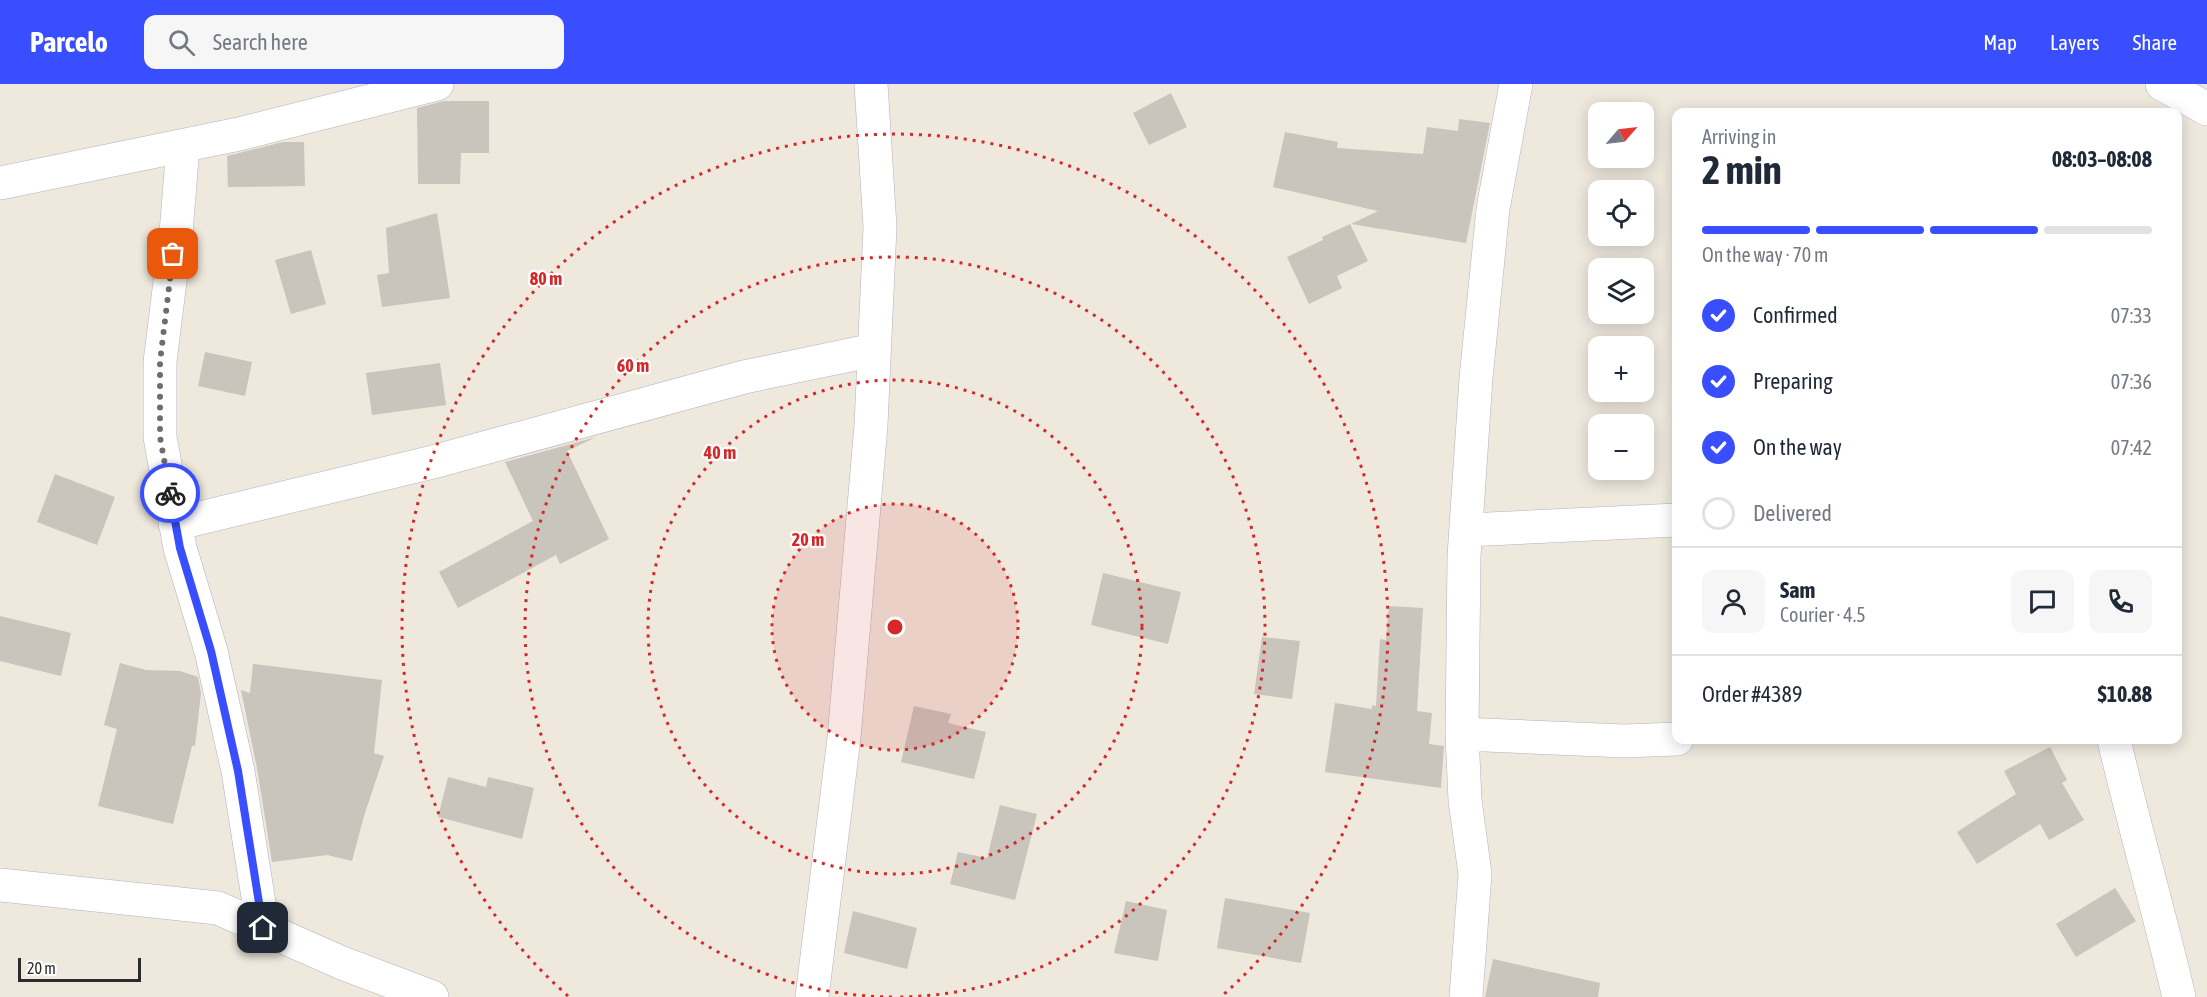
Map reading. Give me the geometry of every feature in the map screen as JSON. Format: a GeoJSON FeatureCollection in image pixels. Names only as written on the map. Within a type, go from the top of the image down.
{"type":"FeatureCollection","features":[{"type":"Feature","properties":{"kind":"street"},"geometry":{"type":"LineString","coordinates":[[0,183],[239,135],[437,84]]}},
{"type":"Feature","properties":{"kind":"street"},"geometry":{"type":"LineString","coordinates":[[812,997],[843,738],[871,425],[880,227],[871,84]]}},
{"type":"Feature","properties":{"kind":"street"},"geometry":{"type":"LineString","coordinates":[[1466,997],[1475,874],[1465,800],[1462,734],[1466,530],[1476,378],[1493,209],[1516,84]]}},
{"type":"Feature","properties":{"kind":"street"},"geometry":{"type":"LineString","coordinates":[[2172,96],[2207,109]]}},
{"type":"Feature","properties":{"kind":"street"},"geometry":{"type":"LineString","coordinates":[[183,146],[176,233],[160,362],[160,437],[180,548],[211,651],[238,771],[263,928]]}},
{"type":"Feature","properties":{"kind":"street"},"geometry":{"type":"LineString","coordinates":[[175,524],[433,462],[744,377],[874,350]]}},
{"type":"Feature","properties":{"kind":"street"},"geometry":{"type":"LineString","coordinates":[[1466,530],[1672,520]]}},
{"type":"Feature","properties":{"kind":"street"},"geometry":{"type":"LineString","coordinates":[[1462,734],[1624,741],[1672,739]]}},
{"type":"Feature","properties":{"kind":"street"},"geometry":{"type":"LineString","coordinates":[[2115,744],[2179,997]]}},
{"type":"Feature","properties":{"kind":"street"},"geometry":{"type":"LineString","coordinates":[[0,885],[218,908],[380,987],[432,997]]}},
{"type":"Feature","properties":{"kind":"building"},"geometry":{"type":"Polygon","coordinates":[[[1171,93],[1187,127],[1149,145],[1133,113],[1171,93]]]}},
{"type":"Feature","properties":{"kind":"building"},"geometry":{"type":"Polygon","coordinates":[[[444,101],[489,101],[489,153],[461,153],[460,184],[418,184],[417,108],[444,101]]]}},
{"type":"Feature","properties":{"kind":"building"},"geometry":{"type":"Polygon","coordinates":[[[1459,119],[1490,123],[1466,243],[1351,224],[1378,211],[1273,187],[1285,132],[1338,142],[1337,148],[1423,154],[1427,127],[1458,131],[1459,119]]]}},
{"type":"Feature","properties":{"kind":"building"},"geometry":{"type":"Polygon","coordinates":[[[283,142],[304,142],[305,186],[228,187],[227,156],[283,142]]]}},
{"type":"Feature","properties":{"kind":"building"},"geometry":{"type":"Polygon","coordinates":[[[437,213],[450,298],[382,307],[377,275],[389,273],[386,228],[437,213]]]}},
{"type":"Feature","properties":{"kind":"building"},"geometry":{"type":"Polygon","coordinates":[[[1350,224],[1368,261],[1337,276],[1342,288],[1309,304],[1287,257],[1350,224]]]}},
{"type":"Feature","properties":{"kind":"building"},"geometry":{"type":"Polygon","coordinates":[[[311,250],[326,304],[291,314],[275,260],[311,250]]]}},
{"type":"Feature","properties":{"kind":"building"},"geometry":{"type":"Polygon","coordinates":[[[205,352],[252,362],[245,396],[198,386],[205,352]]]}},
{"type":"Feature","properties":{"kind":"building"},"geometry":{"type":"Polygon","coordinates":[[[440,363],[446,405],[372,415],[366,373],[440,363]]]}},
{"type":"Feature","properties":{"kind":"building"},"geometry":{"type":"Polygon","coordinates":[[[596,437],[567,451],[609,539],[560,564],[556,555],[458,608],[439,572],[533,521],[505,462],[596,437]]]}},
{"type":"Feature","properties":{"kind":"building"},"geometry":{"type":"Polygon","coordinates":[[[55,474],[115,497],[97,545],[37,522],[55,474]]]}},
{"type":"Feature","properties":{"kind":"building"},"geometry":{"type":"Polygon","coordinates":[[[1103,573],[1181,592],[1168,644],[1091,625],[1103,573]]]}},
{"type":"Feature","properties":{"kind":"building"},"geometry":{"type":"Polygon","coordinates":[[[1389,606],[1423,608],[1417,711],[1432,713],[1429,744],[1444,746],[1441,788],[1325,772],[1335,703],[1372,709],[1372,705],[1376,706],[1380,639],[1386,640],[1389,606]]]}},
{"type":"Feature","properties":{"kind":"building"},"geometry":{"type":"Polygon","coordinates":[[[0,616],[71,633],[61,676],[0,661],[0,616]]]}},
{"type":"Feature","properties":{"kind":"building"},"geometry":{"type":"Polygon","coordinates":[[[1262,637],[1300,641],[1292,699],[1254,694],[1262,637]]]}},
{"type":"Feature","properties":{"kind":"building"},"geometry":{"type":"Polygon","coordinates":[[[120,663],[146,670],[180,671],[198,677],[201,693],[195,746],[192,746],[173,824],[98,806],[117,729],[104,725],[120,663]]]}},
{"type":"Feature","properties":{"kind":"building"},"geometry":{"type":"Polygon","coordinates":[[[253,664],[382,680],[374,753],[384,756],[352,861],[327,855],[272,862],[257,768],[241,690],[250,693],[253,664]]]}},
{"type":"Feature","properties":{"kind":"building"},"geometry":{"type":"Polygon","coordinates":[[[914,706],[951,714],[948,723],[986,732],[974,779],[901,762],[914,706]]]}},
{"type":"Feature","properties":{"kind":"building"},"geometry":{"type":"Polygon","coordinates":[[[2050,747],[2067,780],[2062,783],[2084,820],[2049,840],[2040,824],[1977,864],[1957,832],[2016,794],[2004,771],[2050,747]]]}},
{"type":"Feature","properties":{"kind":"building"},"geometry":{"type":"Polygon","coordinates":[[[448,777],[486,787],[488,777],[534,788],[522,839],[438,817],[448,777]]]}},
{"type":"Feature","properties":{"kind":"building"},"geometry":{"type":"Polygon","coordinates":[[[1000,805],[1037,814],[1015,900],[950,884],[958,852],[987,858],[1000,805]]]}},
{"type":"Feature","properties":{"kind":"building"},"geometry":{"type":"Polygon","coordinates":[[[2115,888],[2136,921],[2076,957],[2056,924],[2115,888]]]}},
{"type":"Feature","properties":{"kind":"building"},"geometry":{"type":"Polygon","coordinates":[[[1225,898],[1310,913],[1301,963],[1217,948],[1225,898]]]}},
{"type":"Feature","properties":{"kind":"building"},"geometry":{"type":"Polygon","coordinates":[[[1126,901],[1167,910],[1158,961],[1114,953],[1126,901]]]}},
{"type":"Feature","properties":{"kind":"building"},"geometry":{"type":"Polygon","coordinates":[[[853,911],[917,928],[907,969],[844,953],[853,911]]]}},
{"type":"Feature","properties":{"kind":"building"},"geometry":{"type":"Polygon","coordinates":[[[1493,959],[1600,983],[1598,997],[1485,997],[1493,959]]]}},
{"type":"Feature","properties":{"kind":"way so far"},"geometry":{"type":"LineString","coordinates":[[170,493],[160,437],[160,362],[173,254]]}},
{"type":"Feature","properties":{"kind":"route"},"geometry":{"type":"LineString","coordinates":[[170,493],[180,548],[211,651],[238,771],[263,928]]}}]}
